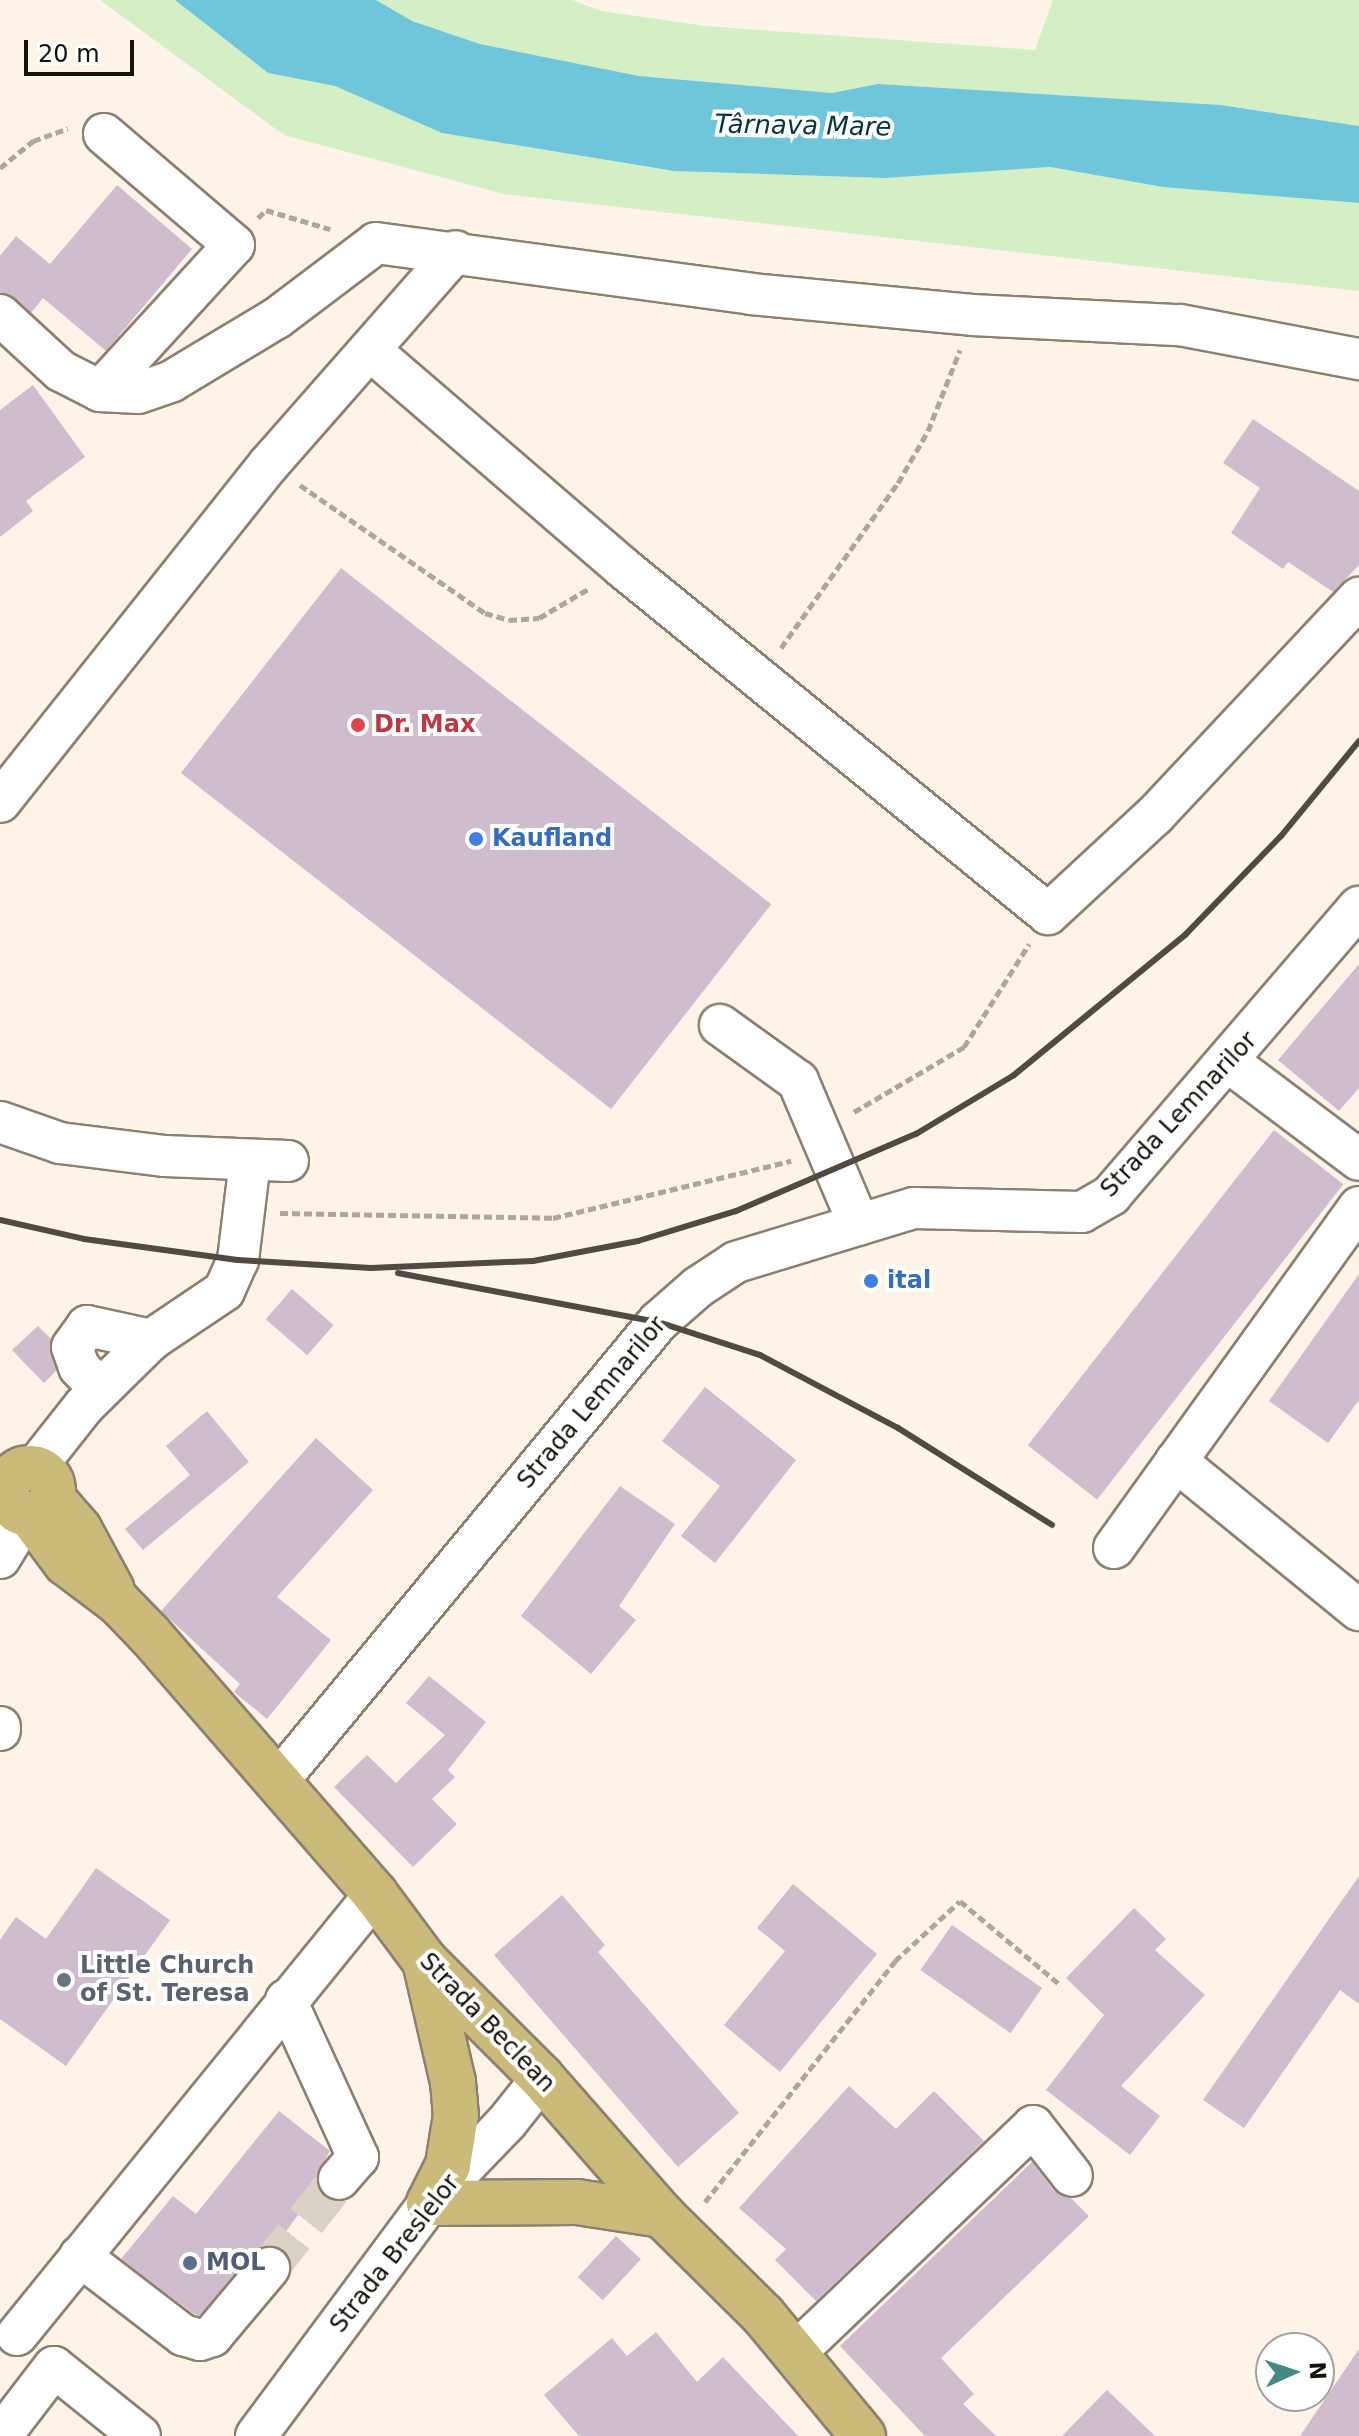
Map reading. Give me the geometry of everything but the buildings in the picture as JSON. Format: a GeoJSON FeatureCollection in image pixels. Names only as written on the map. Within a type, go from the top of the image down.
{"type":"FeatureCollection","features":[{"type":"Feature","properties":{"kind":"main road","name":"Strada Beclean"},"geometry":{"type":"LineString","coordinates":[[22,1489],[79,1529],[119,1603],[375,1894],[425,1961],[542,2078],[795,2353],[863,2436]]}},
{"type":"Feature","properties":{"kind":"main road"},"geometry":{"type":"LineString","coordinates":[[425,1961],[453,2082],[456,2115],[448,2165],[429,2203],[577,2202],[673,2223]]}},
{"type":"Feature","properties":{"kind":"street"},"geometry":{"type":"LineString","coordinates":[[100,391],[234,245],[104,134]]}},
{"type":"Feature","properties":{"kind":"street"},"geometry":{"type":"LineString","coordinates":[[0,315],[61,371],[100,391],[138,393],[172,381],[277,318],[376,243],[456,251],[751,294],[972,315],[1180,325],[1359,359]]}},
{"type":"Feature","properties":{"kind":"street"},"geometry":{"type":"LineString","coordinates":[[0,802],[269,464],[456,251]]}},
{"type":"Feature","properties":{"kind":"street"},"geometry":{"type":"LineString","coordinates":[[371,351],[622,567],[1048,914],[1155,815],[1359,598]]}},
{"type":"Feature","properties":{"kind":"street","name":"Strada Lemnarilor"},"geometry":{"type":"LineString","coordinates":[[278,1781],[658,1322],[736,1262],[914,1208],[1082,1212],[1111,1195],[1230,1063],[1359,907]]}},
{"type":"Feature","properties":{"kind":"street"},"geometry":{"type":"LineString","coordinates":[[720,1025],[798,1081],[859,1225]]}},
{"type":"Feature","properties":{"kind":"street"},"geometry":{"type":"LineString","coordinates":[[1230,1063],[1359,1160]]}},
{"type":"Feature","properties":{"kind":"street"},"geometry":{"type":"LineString","coordinates":[[0,1122],[60,1143],[269,1161],[247,1212],[238,1260],[224,1291],[88,1387],[22,1489],[0,1558]]}},
{"type":"Feature","properties":{"kind":"street"},"geometry":{"type":"LineString","coordinates":[[1114,1548],[1359,1207]]}},
{"type":"Feature","properties":{"kind":"street"},"geometry":{"type":"LineString","coordinates":[[88,1387],[72,1347],[87,1326],[151,1340]]}},
{"type":"Feature","properties":{"kind":"street"},"geometry":{"type":"LineString","coordinates":[[1176,1461],[1359,1610]]}},
{"type":"Feature","properties":{"kind":"street"},"geometry":{"type":"LineString","coordinates":[[140,2436],[8,2328],[80,2256],[375,1894]]}},
{"type":"Feature","properties":{"kind":"street"},"geometry":{"type":"LineString","coordinates":[[286,2000],[358,2157],[339,2179]]}},
{"type":"Feature","properties":{"kind":"street","name":"Strada Breslelor"},"geometry":{"type":"LineString","coordinates":[[256,2436],[429,2203],[507,2122],[542,2078]]}},
{"type":"Feature","properties":{"kind":"street"},"geometry":{"type":"LineString","coordinates":[[795,2353],[1033,2126],[1072,2176]]}},
{"type":"Feature","properties":{"kind":"street"},"geometry":{"type":"LineString","coordinates":[[80,2256],[183,2335],[200,2340],[212,2336],[269,2268]]}},
{"type":"Feature","properties":{"kind":"street"},"geometry":{"type":"LineString","coordinates":[[1,2436],[54,2367]]}},
{"type":"Feature","properties":{"kind":"path"},"geometry":{"type":"LineString","coordinates":[[0,168],[33,141],[68,128],[104,134]]}},
{"type":"Feature","properties":{"kind":"path"},"geometry":{"type":"LineString","coordinates":[[234,245],[266,210],[376,243]]}},
{"type":"Feature","properties":{"kind":"path"},"geometry":{"type":"LineString","coordinates":[[757,677],[816,605],[898,483],[928,431],[972,315]]}},
{"type":"Feature","properties":{"kind":"path"},"geometry":{"type":"LineString","coordinates":[[269,464],[485,613],[509,620],[539,618],[622,567]]}},
{"type":"Feature","properties":{"kind":"path"},"geometry":{"type":"LineString","coordinates":[[247,1212],[553,1218],[822,1142],[964,1047],[1048,914]]}},
{"type":"Feature","properties":{"kind":"path"},"geometry":{"type":"LineString","coordinates":[[673,2223],[824,2058],[895,1961],[960,1901],[1058,1983]]}},
{"type":"Feature","properties":{"kind":"green space"},"geometry":{"type":"Polygon","coordinates":[[[100,0],[175,0],[268,73],[335,86],[442,133],[674,171],[885,178],[1050,167],[1163,187],[1359,203],[1359,291],[504,194],[284,135],[100,0]]]}},
{"type":"Feature","properties":{"kind":"green space"},"geometry":{"type":"Polygon","coordinates":[[[376,0],[572,0],[601,11],[705,26],[1035,50],[1053,0],[1359,0],[1359,126],[1221,105],[878,84],[832,93],[639,76],[480,44],[412,21],[376,0]]]}},
{"type":"Feature","properties":{"kind":"water","name":"Târnava Mare"},"geometry":{"type":"Polygon","coordinates":[[[175,0],[376,0],[412,21],[480,44],[639,76],[832,93],[878,84],[1221,105],[1359,126],[1359,203],[1163,187],[1050,167],[885,178],[674,171],[442,133],[335,86],[268,73],[175,0]]]}},
{"type":"Feature","properties":{"kind":"tunnel"},"geometry":{"type":"LineString","coordinates":[[269,2268],[339,2179]]}},
{"type":"Feature","properties":{"kind":"railway"},"geometry":{"type":"LineString","coordinates":[[0,1220],[84,1239],[238,1260],[371,1268],[533,1261],[638,1241],[736,1211],[916,1134],[1014,1075],[1185,935],[1281,836],[1359,741]]}},
{"type":"Feature","properties":{"kind":"railway"},"geometry":{"type":"LineString","coordinates":[[398,1273],[658,1322],[760,1355],[898,1428],[1052,1525]]}},
{"type":"Feature","properties":{"kind":"place","name":"Dr. Max"},"geometry":{"type":"Point","coordinates":[358,725]}},
{"type":"Feature","properties":{"kind":"place","name":"Kaufland"},"geometry":{"type":"Point","coordinates":[476,839]}},
{"type":"Feature","properties":{"kind":"place","name":"ital"},"geometry":{"type":"Point","coordinates":[871,1281]}},
{"type":"Feature","properties":{"kind":"place","name":"Little Church of St. Teresa"},"geometry":{"type":"Point","coordinates":[64,1980]}},
{"type":"Feature","properties":{"kind":"place","name":"MOL"},"geometry":{"type":"Point","coordinates":[190,2263]}}]}
